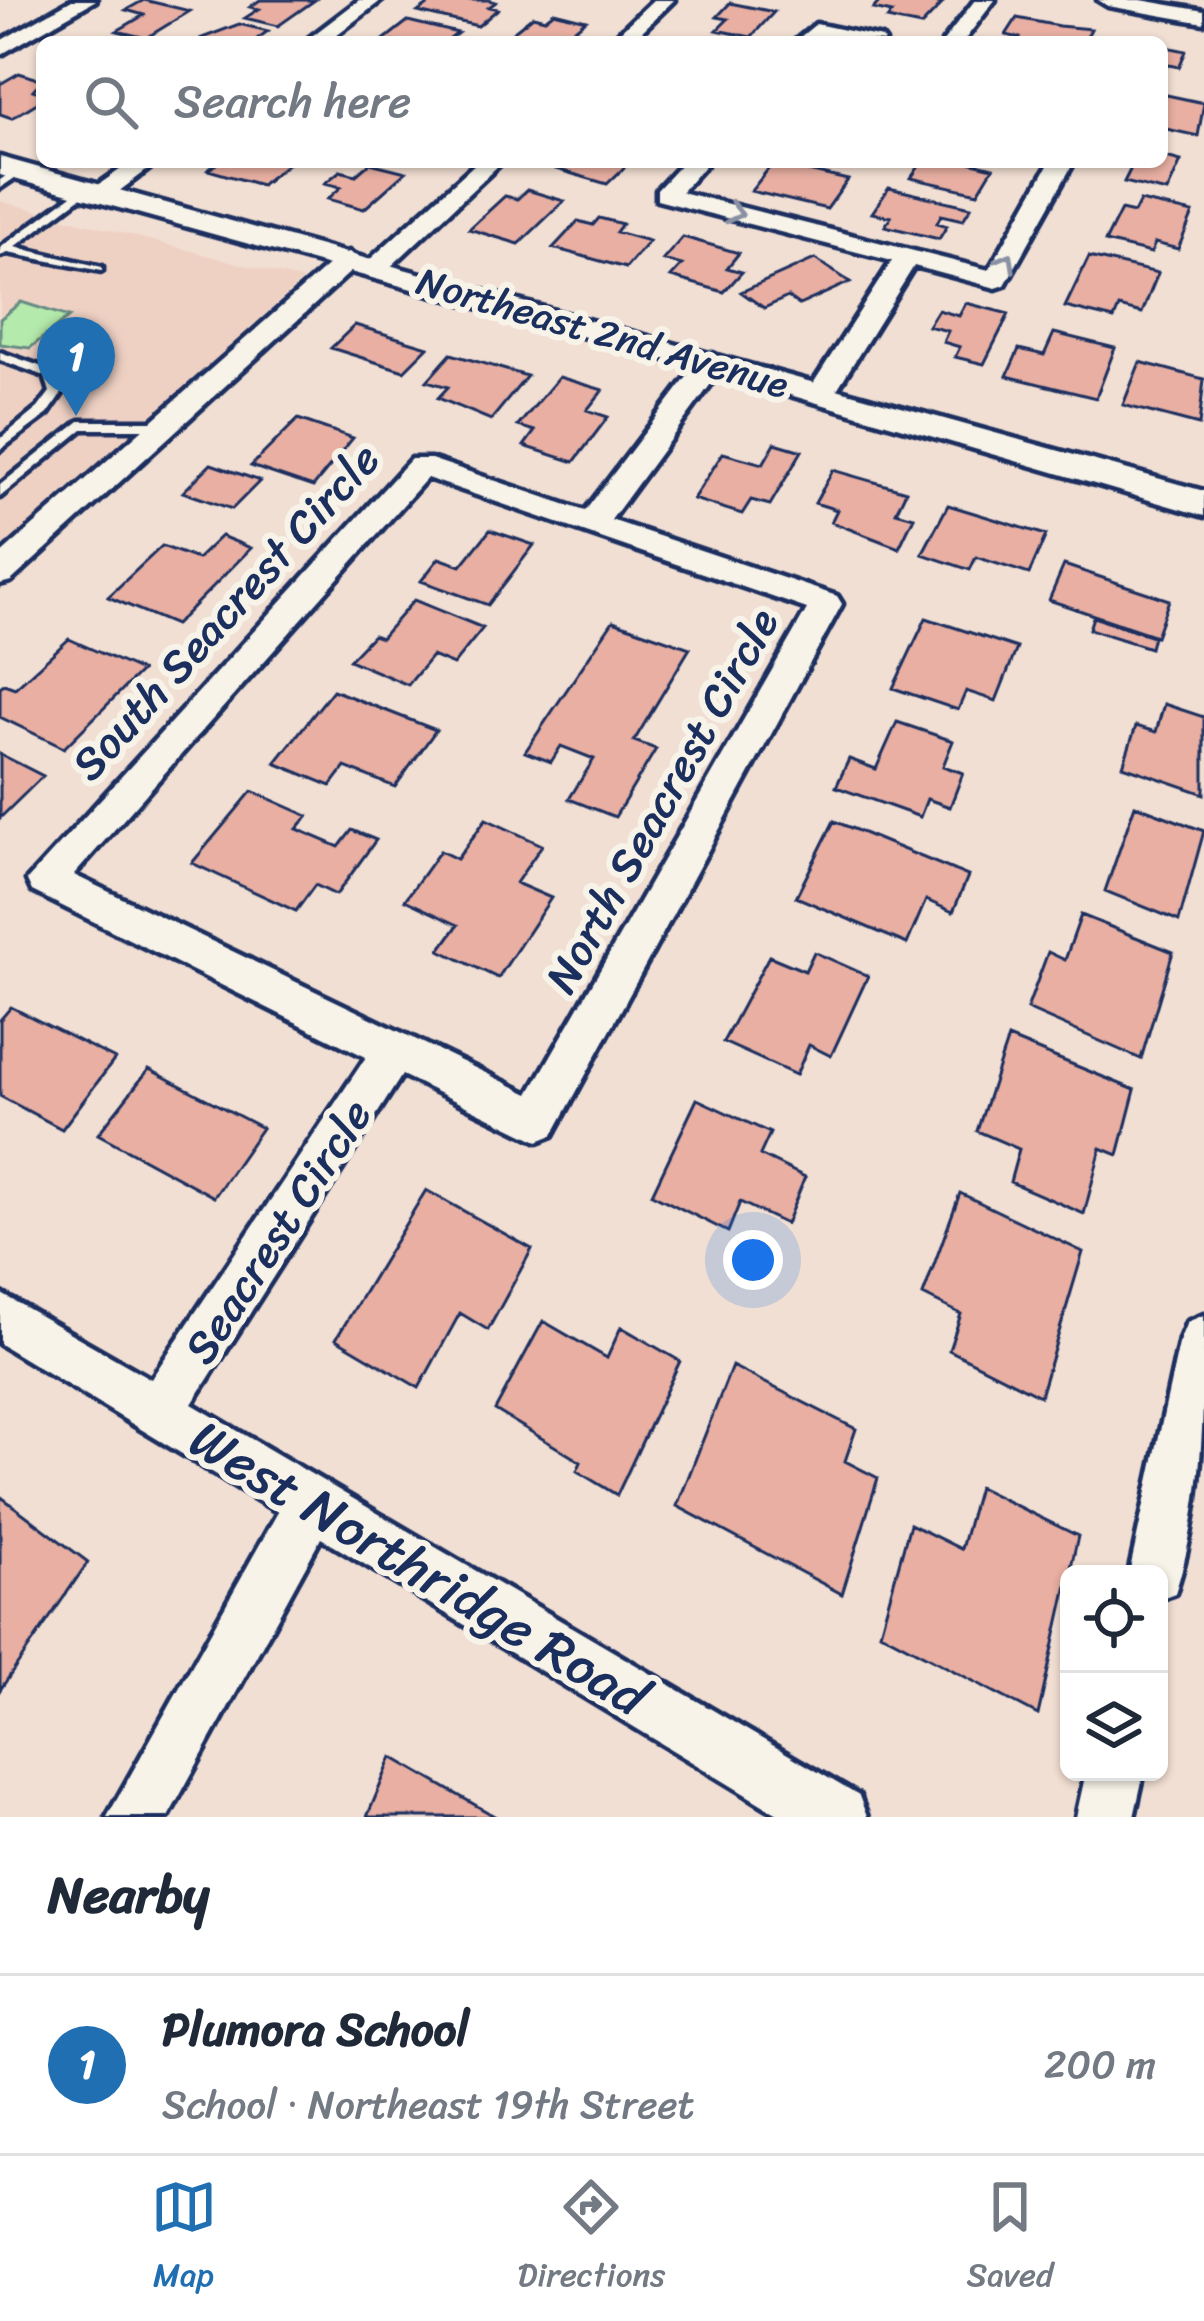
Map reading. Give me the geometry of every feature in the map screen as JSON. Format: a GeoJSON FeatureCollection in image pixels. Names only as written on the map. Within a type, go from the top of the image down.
{"type":"FeatureCollection","features":[{"type":"Feature","properties":{"kind":"street"},"geometry":{"type":"LineString","coordinates":[[0,49],[86,0]]}},
{"type":"Feature","properties":{"kind":"street"},"geometry":{"type":"LineString","coordinates":[[322,36],[372,0]]}},
{"type":"Feature","properties":{"kind":"street"},"geometry":{"type":"LineString","coordinates":[[625,36],[664,0]]}},
{"type":"Feature","properties":{"kind":"street"},"geometry":{"type":"LineString","coordinates":[[958,36],[985,0]]}},
{"type":"Feature","properties":{"kind":"street"},"geometry":{"type":"LineString","coordinates":[[1108,0],[1204,17]]}},
{"type":"Feature","properties":{"kind":"street"},"geometry":{"type":"LineString","coordinates":[[810,36],[816,29],[848,36]]}},
{"type":"Feature","properties":{"kind":"street"},"geometry":{"type":"LineString","coordinates":[[94,191],[135,168]]}},
{"type":"Feature","properties":{"kind":"street"},"geometry":{"type":"LineString","coordinates":[[0,573],[160,425],[361,264],[438,211],[484,168]]}},
{"type":"Feature","properties":{"kind":"street"},"geometry":{"type":"LineString","coordinates":[[690,168],[665,195],[996,280],[1059,168]]}},
{"type":"Feature","properties":{"kind":"street","name":"Northeast 2nd Avenue"},"geometry":{"type":"LineString","coordinates":[[7,174],[94,191],[361,264],[1204,504]]}},
{"type":"Feature","properties":{"kind":"street"},"geometry":{"type":"LineString","coordinates":[[821,394],[907,257]]}},
{"type":"Feature","properties":{"kind":"street"},"geometry":{"type":"LineString","coordinates":[[592,524],[713,362]]}},
{"type":"Feature","properties":{"kind":"street","name":"South Seacrest Circle"},"geometry":{"type":"LineString","coordinates":[[394,1050],[46,880],[421,466],[592,524]]}},
{"type":"Feature","properties":{"kind":"street","name":"North Seacrest Circle"},"geometry":{"type":"LineString","coordinates":[[394,1050],[538,1120],[826,604],[592,524]]}},
{"type":"Feature","properties":{"kind":"street","name":"Seacrest Circle"},"geometry":{"type":"LineString","coordinates":[[159,1412],[394,1050]]}},
{"type":"Feature","properties":{"kind":"street","name":"West Northridge Road"},"geometry":{"type":"LineString","coordinates":[[0,1316],[838,1817]]}},
{"type":"Feature","properties":{"kind":"street"},"geometry":{"type":"LineString","coordinates":[[1158,1565],[1204,1340]]}},
{"type":"Feature","properties":{"kind":"street"},"geometry":{"type":"LineString","coordinates":[[136,1817],[312,1503]]}},
{"type":"Feature","properties":{"kind":"street"},"geometry":{"type":"LineString","coordinates":[[1106,1817],[1113,1781]]}},
{"type":"Feature","properties":{"kind":"lane"},"geometry":{"type":"LineString","coordinates":[[4,251],[94,191]]}},
{"type":"Feature","properties":{"kind":"lane"},"geometry":{"type":"LineString","coordinates":[[4,251],[98,269]]}},
{"type":"Feature","properties":{"kind":"lane"},"geometry":{"type":"LineString","coordinates":[[0,356],[40,368],[56,382],[52,401],[0,446]]}},
{"type":"Feature","properties":{"kind":"lane"},"geometry":{"type":"LineString","coordinates":[[2,488],[80,425],[160,425]]}},
{"type":"Feature","properties":{"kind":"lane"},"geometry":{"type":"LineString","coordinates":[[0,427],[16,433]]}},
{"type":"Feature","properties":{"kind":"shaded area"},"geometry":{"type":"Polygon","coordinates":[[[0,201],[303,280],[0,553],[0,201]]]}},
{"type":"Feature","properties":{"kind":"green space"},"geometry":{"type":"Polygon","coordinates":[[[21,302],[69,317],[30,348],[0,344],[0,319],[21,302]]]}},
{"type":"Feature","properties":{"kind":"building"},"geometry":{"type":"Polygon","coordinates":[[[144,0],[190,11],[149,36],[138,36],[117,31],[144,15],[126,10],[144,0]]]}},
{"type":"Feature","properties":{"kind":"building"},"geometry":{"type":"Polygon","coordinates":[[[260,0],[315,0],[278,26],[245,18],[259,9],[250,7],[260,0]]]}},
{"type":"Feature","properties":{"kind":"building"},"geometry":{"type":"Polygon","coordinates":[[[435,0],[489,0],[496,2],[489,7],[498,9],[478,26],[418,12],[435,0]]]}},
{"type":"Feature","properties":{"kind":"building"},"geometry":{"type":"Polygon","coordinates":[[[881,0],[942,4],[921,26],[887,19],[892,13],[873,9],[881,0]]]}},
{"type":"Feature","properties":{"kind":"building"},"geometry":{"type":"Polygon","coordinates":[[[730,3],[774,12],[752,36],[717,30],[728,19],[717,17],[730,3]]]}},
{"type":"Feature","properties":{"kind":"building"},"geometry":{"type":"Polygon","coordinates":[[[554,12],[586,20],[566,36],[509,35],[533,16],[545,19],[554,12]]]}},
{"type":"Feature","properties":{"kind":"building"},"geometry":{"type":"Polygon","coordinates":[[[1017,18],[1091,29],[1087,36],[1006,35],[1017,18]]]}},
{"type":"Feature","properties":{"kind":"building"},"geometry":{"type":"Polygon","coordinates":[[[408,21],[458,33],[454,36],[389,36],[408,21]]]}},
{"type":"Feature","properties":{"kind":"building"},"geometry":{"type":"Polygon","coordinates":[[[239,24],[268,31],[261,36],[207,36],[239,24]]]}},
{"type":"Feature","properties":{"kind":"building"},"geometry":{"type":"Polygon","coordinates":[[[1168,47],[1186,51],[1179,67],[1168,65],[1168,47]]]}},
{"type":"Feature","properties":{"kind":"building"},"geometry":{"type":"Polygon","coordinates":[[[19,73],[36,78],[36,104],[12,118],[0,114],[0,84],[19,73]]]}},
{"type":"Feature","properties":{"kind":"building"},"geometry":{"type":"Polygon","coordinates":[[[1168,95],[1204,103],[1198,136],[1168,129],[1168,95]]]}},
{"type":"Feature","properties":{"kind":"building"},"geometry":{"type":"Polygon","coordinates":[[[1168,158],[1181,161],[1167,192],[1124,182],[1131,168],[1168,168],[1168,158]]]}},
{"type":"Feature","properties":{"kind":"building"},"geometry":{"type":"Polygon","coordinates":[[[211,168],[282,168],[261,185],[211,168]]]}},
{"type":"Feature","properties":{"kind":"building"},"geometry":{"type":"Polygon","coordinates":[[[364,168],[406,172],[364,209],[328,199],[341,187],[325,183],[340,171],[356,175],[364,168]]]}},
{"type":"Feature","properties":{"kind":"building"},"geometry":{"type":"Polygon","coordinates":[[[557,168],[624,168],[607,184],[557,168]]]}},
{"type":"Feature","properties":{"kind":"building"},"geometry":{"type":"Polygon","coordinates":[[[769,168],[795,168],[848,180],[827,209],[751,191],[769,168]]]}},
{"type":"Feature","properties":{"kind":"building"},"geometry":{"type":"Polygon","coordinates":[[[918,168],[993,168],[978,193],[911,178],[918,168]]]}},
{"type":"Feature","properties":{"kind":"building"},"geometry":{"type":"Polygon","coordinates":[[[889,188],[971,207],[963,220],[941,215],[937,223],[947,226],[939,239],[885,226],[891,217],[872,213],[889,188]]]}},
{"type":"Feature","properties":{"kind":"building"},"geometry":{"type":"Polygon","coordinates":[[[527,190],[564,201],[519,244],[469,229],[505,196],[517,199],[527,190]]]}},
{"type":"Feature","properties":{"kind":"building"},"geometry":{"type":"Polygon","coordinates":[[[1140,201],[1193,213],[1178,249],[1155,243],[1151,253],[1105,242],[1121,210],[1134,213],[1140,201]]]}},
{"type":"Feature","properties":{"kind":"building"},"geometry":{"type":"Polygon","coordinates":[[[599,218],[622,224],[616,232],[649,241],[626,268],[553,248],[578,221],[593,225],[599,218]]]}},
{"type":"Feature","properties":{"kind":"building"},"geometry":{"type":"Polygon","coordinates":[[[683,237],[739,253],[727,268],[742,272],[724,292],[671,277],[682,265],[663,260],[683,237]]]}},
{"type":"Feature","properties":{"kind":"building"},"geometry":{"type":"Polygon","coordinates":[[[1089,257],[1158,273],[1142,313],[1119,307],[1114,319],[1065,307],[1089,257]]]}},
{"type":"Feature","properties":{"kind":"building"},"geometry":{"type":"Polygon","coordinates":[[[815,259],[850,282],[799,305],[788,297],[764,308],[741,292],[815,259]]]}},
{"type":"Feature","properties":{"kind":"building"},"geometry":{"type":"Polygon","coordinates":[[[966,303],[1009,314],[984,364],[955,357],[960,347],[943,342],[948,331],[928,326],[938,310],[959,316],[966,303]]]}},
{"type":"Feature","properties":{"kind":"building"},"geometry":{"type":"Polygon","coordinates":[[[355,325],[428,347],[404,371],[331,348],[355,325]]]}},
{"type":"Feature","properties":{"kind":"building"},"geometry":{"type":"Polygon","coordinates":[[[1054,333],[1115,348],[1096,398],[1007,376],[1019,349],[1044,355],[1054,333]]]}},
{"type":"Feature","properties":{"kind":"building"},"geometry":{"type":"Polygon","coordinates":[[[451,354],[527,376],[491,420],[438,398],[448,387],[427,381],[451,354]]]}},
{"type":"Feature","properties":{"kind":"building"},"geometry":{"type":"Polygon","coordinates":[[[1140,362],[1204,379],[1199,425],[1123,405],[1140,362]]]}},
{"type":"Feature","properties":{"kind":"building"},"geometry":{"type":"Polygon","coordinates":[[[559,377],[603,390],[587,410],[608,417],[574,462],[524,446],[535,431],[518,426],[559,377]]]}},
{"type":"Feature","properties":{"kind":"building"},"geometry":{"type":"Polygon","coordinates":[[[298,419],[353,438],[313,487],[251,466],[298,419]]]}},
{"type":"Feature","properties":{"kind":"building"},"geometry":{"type":"Polygon","coordinates":[[[775,443],[802,451],[770,505],[751,500],[742,514],[693,499],[723,453],[763,464],[775,443]]]}},
{"type":"Feature","properties":{"kind":"building"},"geometry":{"type":"Polygon","coordinates":[[[211,464],[260,481],[232,509],[183,492],[211,464]]]}},
{"type":"Feature","properties":{"kind":"building"},"geometry":{"type":"Polygon","coordinates":[[[833,470],[906,491],[896,512],[914,517],[899,548],[831,522],[837,510],[815,503],[833,470]]]}},
{"type":"Feature","properties":{"kind":"building"},"geometry":{"type":"Polygon","coordinates":[[[948,505],[1046,535],[1029,574],[976,557],[970,570],[922,554],[948,505]]]}},
{"type":"Feature","properties":{"kind":"building"},"geometry":{"type":"Polygon","coordinates":[[[490,530],[534,545],[488,605],[421,581],[439,558],[461,566],[490,530]]]}},
{"type":"Feature","properties":{"kind":"building"},"geometry":{"type":"Polygon","coordinates":[[[221,536],[251,548],[175,625],[108,597],[162,546],[197,559],[221,536]]]}},
{"type":"Feature","properties":{"kind":"building"},"geometry":{"type":"Polygon","coordinates":[[[1064,565],[1169,600],[1156,636],[1049,600],[1064,565]]]}},
{"type":"Feature","properties":{"kind":"building"},"geometry":{"type":"Polygon","coordinates":[[[414,600],[483,628],[453,665],[432,656],[408,685],[349,660],[373,635],[381,638],[414,600]]]}},
{"type":"Feature","properties":{"kind":"building"},"geometry":{"type":"Polygon","coordinates":[[[1093,617],[1153,636],[1150,648],[1089,629],[1093,617]]]}},
{"type":"Feature","properties":{"kind":"building"},"geometry":{"type":"Polygon","coordinates":[[[926,618],[1017,648],[996,701],[966,691],[958,710],[893,688],[926,618]]]}},
{"type":"Feature","properties":{"kind":"building"},"geometry":{"type":"Polygon","coordinates":[[[613,621],[690,648],[634,741],[656,749],[615,817],[569,799],[594,759],[561,746],[551,762],[525,752],[613,621]]]}},
{"type":"Feature","properties":{"kind":"building"},"geometry":{"type":"Polygon","coordinates":[[[69,639],[141,671],[64,748],[0,717],[0,687],[15,688],[69,639]]]}},
{"type":"Feature","properties":{"kind":"building"},"geometry":{"type":"Polygon","coordinates":[[[333,690],[436,730],[395,787],[345,767],[331,786],[275,763],[333,690]]]}},
{"type":"Feature","properties":{"kind":"building"},"geometry":{"type":"Polygon","coordinates":[[[1164,704],[1204,717],[1204,794],[1123,766],[1136,726],[1156,732],[1164,704]]]}},
{"type":"Feature","properties":{"kind":"building"},"geometry":{"type":"Polygon","coordinates":[[[897,722],[953,741],[943,766],[963,773],[950,807],[927,799],[920,817],[836,787],[849,759],[876,769],[897,722]]]}},
{"type":"Feature","properties":{"kind":"building"},"geometry":{"type":"Polygon","coordinates":[[[0,754],[43,776],[0,818],[0,754]]]}},
{"type":"Feature","properties":{"kind":"building"},"geometry":{"type":"Polygon","coordinates":[[[252,791],[308,816],[297,829],[339,847],[352,830],[376,840],[336,895],[315,885],[296,911],[192,863],[252,791]]]}},
{"type":"Feature","properties":{"kind":"building"},"geometry":{"type":"Polygon","coordinates":[[[1135,805],[1204,831],[1179,921],[1105,891],[1135,805]]]}},
{"type":"Feature","properties":{"kind":"building"},"geometry":{"type":"Polygon","coordinates":[[[486,819],[542,845],[516,883],[551,898],[498,978],[440,950],[458,925],[405,900],[440,851],[457,859],[486,819]]]}},
{"type":"Feature","properties":{"kind":"building"},"geometry":{"type":"Polygon","coordinates":[[[834,821],[968,876],[953,912],[926,900],[907,944],[796,897],[834,821]]]}},
{"type":"Feature","properties":{"kind":"building"},"geometry":{"type":"Polygon","coordinates":[[[1081,915],[1173,952],[1141,1059],[1027,1009],[1048,952],[1065,960],[1081,915]]]}},
{"type":"Feature","properties":{"kind":"building"},"geometry":{"type":"Polygon","coordinates":[[[814,952],[868,976],[831,1056],[809,1045],[796,1075],[723,1042],[769,956],[805,971],[814,952]]]}},
{"type":"Feature","properties":{"kind":"building"},"geometry":{"type":"Polygon","coordinates":[[[11,1007],[115,1059],[62,1129],[0,1096],[0,1020],[11,1007]]]}},
{"type":"Feature","properties":{"kind":"building"},"geometry":{"type":"Polygon","coordinates":[[[1008,1038],[1135,1090],[1118,1155],[1101,1148],[1084,1214],[1010,1182],[1019,1149],[977,1131],[1008,1038]]]}},
{"type":"Feature","properties":{"kind":"building"},"geometry":{"type":"Polygon","coordinates":[[[149,1069],[262,1128],[214,1197],[98,1134],[149,1069]]]}},
{"type":"Feature","properties":{"kind":"building"},"geometry":{"type":"Polygon","coordinates":[[[697,1099],[770,1133],[760,1155],[805,1177],[786,1224],[740,1202],[728,1232],[652,1194],[697,1099]]]}},
{"type":"Feature","properties":{"kind":"building"},"geometry":{"type":"Polygon","coordinates":[[[426,1190],[532,1249],[488,1330],[460,1313],[419,1388],[336,1339],[426,1190]]]}},
{"type":"Feature","properties":{"kind":"building"},"geometry":{"type":"Polygon","coordinates":[[[960,1193],[1083,1252],[1040,1396],[949,1350],[961,1314],[923,1295],[960,1193]]]}},
{"type":"Feature","properties":{"kind":"building"},"geometry":{"type":"Polygon","coordinates":[[[543,1321],[607,1358],[621,1327],[680,1361],[617,1495],[577,1471],[581,1462],[495,1410],[543,1321]]]}},
{"type":"Feature","properties":{"kind":"building"},"geometry":{"type":"Polygon","coordinates":[[[732,1366],[856,1429],[845,1461],[878,1478],[842,1594],[677,1506],[732,1366]]]}},
{"type":"Feature","properties":{"kind":"building"},"geometry":{"type":"Polygon","coordinates":[[[978,1487],[1078,1536],[1072,1565],[1060,1565],[1060,1617],[1038,1715],[880,1632],[910,1524],[961,1549],[978,1487]]]}},
{"type":"Feature","properties":{"kind":"building"},"geometry":{"type":"Polygon","coordinates":[[[0,1496],[88,1562],[0,1690],[0,1496]]]}},
{"type":"Feature","properties":{"kind":"building"},"geometry":{"type":"Polygon","coordinates":[[[392,1757],[496,1817],[367,1817],[392,1757]]]}},
{"type":"Feature","properties":{"kind":"place","name":"Plumora School"},"geometry":{"type":"Point","coordinates":[76,416]}}]}
